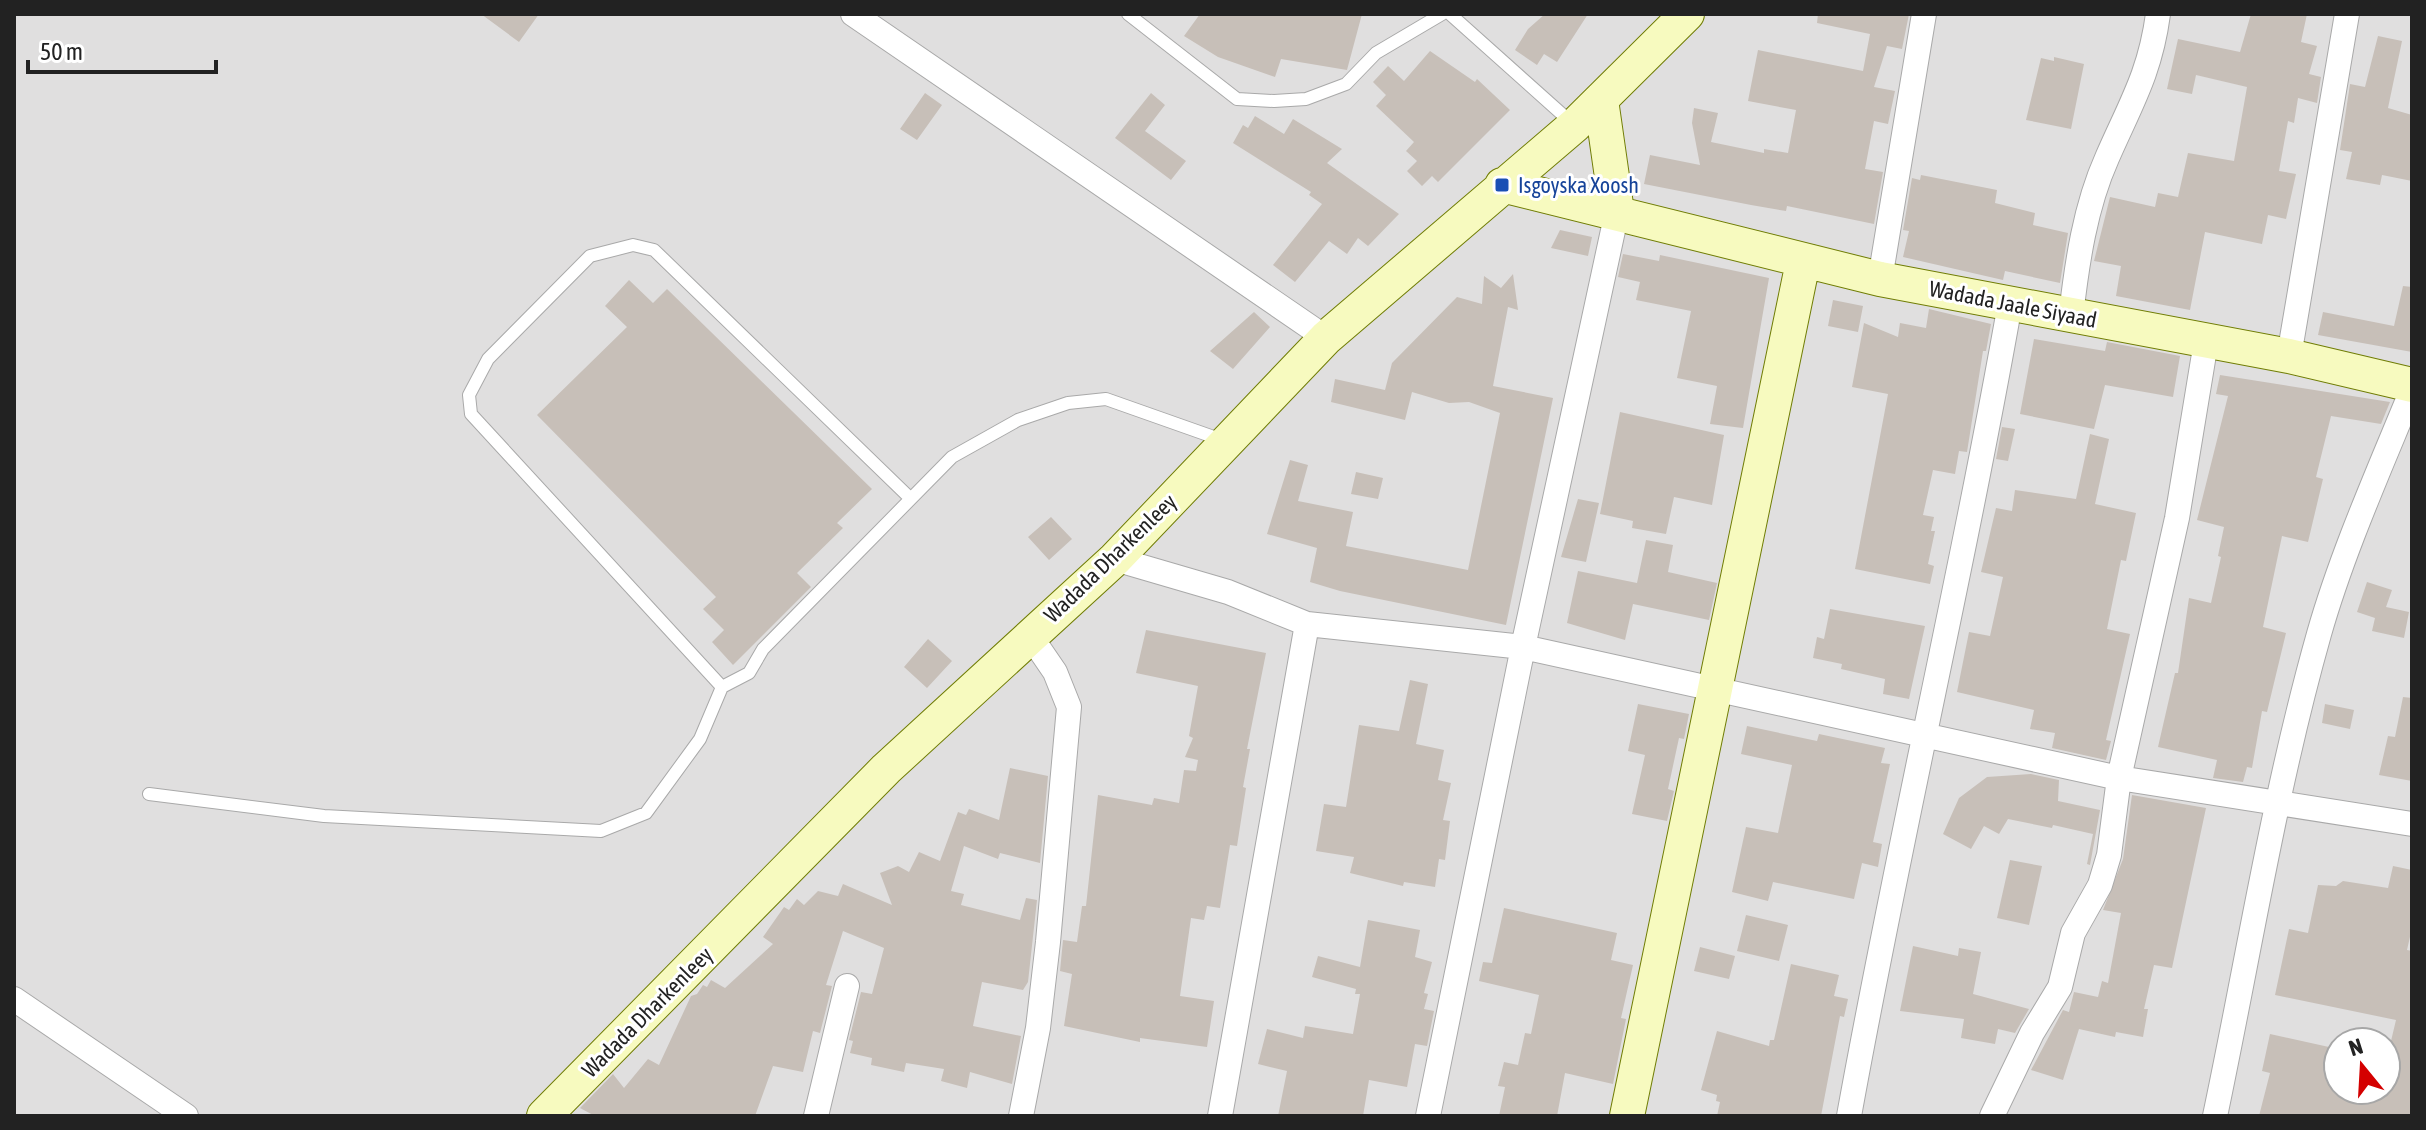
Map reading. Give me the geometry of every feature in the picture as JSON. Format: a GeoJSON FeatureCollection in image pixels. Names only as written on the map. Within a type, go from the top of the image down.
{"type":"FeatureCollection","features":[{"type":"Feature","properties":{"kind":"main road","name":"Wadada Dharkenleey"},"geometry":{"type":"LineString","coordinates":[[544,1116],[886,769],[1029,634],[1115,559],[1326,338],[1575,125],[1687,14]]}},
{"type":"Feature","properties":{"kind":"main road"},"geometry":{"type":"LineString","coordinates":[[1601,100],[1617,212]]}},
{"type":"Feature","properties":{"kind":"main road","name":"Wadada Jaale Siyaad"},"geometry":{"type":"LineString","coordinates":[[1502,185],[1803,262],[2289,356],[2412,387]]}},
{"type":"Feature","properties":{"kind":"main road"},"geometry":{"type":"LineString","coordinates":[[1627,1116],[1803,262]]}},
{"type":"Feature","properties":{"kind":"street"},"geometry":{"type":"LineString","coordinates":[[853,14],[1326,338]]}},
{"type":"Feature","properties":{"kind":"street"},"geometry":{"type":"LineString","coordinates":[[1880,279],[1924,14]]}},
{"type":"Feature","properties":{"kind":"street"},"geometry":{"type":"LineString","coordinates":[[2071,315],[2077,265],[2097,187],[2153,53],[2158,14]]}},
{"type":"Feature","properties":{"kind":"street"},"geometry":{"type":"LineString","coordinates":[[2289,356],[2347,14]]}},
{"type":"Feature","properties":{"kind":"street"},"geometry":{"type":"LineString","coordinates":[[1428,1116],[1523,647],[1617,212]]}},
{"type":"Feature","properties":{"kind":"street"},"geometry":{"type":"LineString","coordinates":[[1849,1116],[1884,920],[1985,441],[2010,304]]}},
{"type":"Feature","properties":{"kind":"street"},"geometry":{"type":"LineString","coordinates":[[1992,1116],[2032,1033],[2060,987],[2073,933],[2100,885],[2109,855],[2119,778],[2177,518],[2206,342]]}},
{"type":"Feature","properties":{"kind":"street"},"geometry":{"type":"LineString","coordinates":[[2215,1116],[2276,800],[2320,631],[2412,387]]}},
{"type":"Feature","properties":{"kind":"street"},"geometry":{"type":"LineString","coordinates":[[1115,559],[1228,592],[1307,624],[1523,647],[2119,778],[2206,794],[2276,800],[2412,824]]}},
{"type":"Feature","properties":{"kind":"street"},"geometry":{"type":"LineString","coordinates":[[1220,1116],[1307,624]]}},
{"type":"Feature","properties":{"kind":"street"},"geometry":{"type":"LineString","coordinates":[[1021,1116],[1038,1028],[1069,707],[1055,672],[1029,634]]}},
{"type":"Feature","properties":{"kind":"street"},"geometry":{"type":"LineString","coordinates":[[816,1116],[847,986]]}},
{"type":"Feature","properties":{"kind":"street"},"geometry":{"type":"LineString","coordinates":[[15,1001],[186,1116]]}},
{"type":"Feature","properties":{"kind":"lane"},"geometry":{"type":"LineString","coordinates":[[1128,14],[1237,99],[1274,101],[1306,99],[1346,84],[1376,53],[1442,14]]}},
{"type":"Feature","properties":{"kind":"lane"},"geometry":{"type":"LineString","coordinates":[[1450,14],[1575,125]]}},
{"type":"Feature","properties":{"kind":"lane"},"geometry":{"type":"LineString","coordinates":[[722,687],[471,414],[469,395],[488,359],[580,266],[590,256],[614,248],[633,245],[654,250],[910,498]]}},
{"type":"Feature","properties":{"kind":"lane"},"geometry":{"type":"LineString","coordinates":[[149,794],[324,816],[601,831],[646,813],[700,739],[722,687],[749,673],[763,649],[910,498],[952,457],[976,441],[1018,420],[1068,403],[1106,399],[1228,442]]}},
{"type":"Feature","properties":{"kind":"shaded area"},"geometry":{"type":"Polygon","coordinates":[[[14,14],[2412,14],[2412,1116],[14,1116],[14,14]]]}},
{"type":"Feature","properties":{"kind":"building"},"geometry":{"type":"Polygon","coordinates":[[[481,14],[539,14],[519,42],[481,14]]]}},
{"type":"Feature","properties":{"kind":"building"},"geometry":{"type":"Polygon","coordinates":[[[1200,14],[1362,14],[1347,70],[1281,59],[1275,77],[1218,57],[1184,36],[1200,14]]]}},
{"type":"Feature","properties":{"kind":"building"},"geometry":{"type":"Polygon","coordinates":[[[1545,14],[1588,14],[1557,62],[1544,54],[1537,65],[1515,50],[1528,29],[1545,14]]]}},
{"type":"Feature","properties":{"kind":"building"},"geometry":{"type":"Polygon","coordinates":[[[1818,14],[1909,14],[1902,49],[1887,46],[1874,87],[1895,91],[1888,124],[1874,121],[1865,169],[1883,172],[1874,224],[1787,206],[1786,211],[1644,184],[1650,155],[1700,165],[1692,123],[1694,108],[1718,113],[1711,142],[1764,153],[1764,149],[1788,153],[1796,110],[1748,101],[1758,50],[1863,71],[1870,34],[1817,23],[1818,14]]]}},
{"type":"Feature","properties":{"kind":"building"},"geometry":{"type":"Polygon","coordinates":[[[2251,14],[2307,14],[2301,42],[2317,46],[2309,74],[2321,77],[2317,103],[2298,98],[2294,123],[2288,121],[2279,171],[2296,174],[2286,219],[2268,215],[2262,244],[2205,232],[2190,310],[2116,296],[2121,266],[2094,261],[2110,197],[2155,207],[2158,193],[2178,197],[2188,153],[2234,161],[2247,87],[2196,75],[2192,94],[2167,89],[2178,39],[2240,52],[2251,14]]]}},
{"type":"Feature","properties":{"kind":"building"},"geometry":{"type":"Polygon","coordinates":[[[2378,36],[2402,41],[2388,108],[2412,115],[2412,181],[2382,175],[2380,185],[2346,179],[2352,152],[2340,150],[2350,84],[2365,87],[2378,36]]]}},
{"type":"Feature","properties":{"kind":"building"},"geometry":{"type":"Polygon","coordinates":[[[1430,51],[1475,82],[1477,79],[1510,110],[1438,182],[1432,176],[1422,186],[1407,171],[1417,161],[1406,151],[1414,142],[1376,106],[1386,95],[1373,82],[1388,66],[1404,81],[1430,51]]]}},
{"type":"Feature","properties":{"kind":"building"},"geometry":{"type":"Polygon","coordinates":[[[2054,57],[2084,64],[2071,129],[2026,120],[2041,58],[2054,61],[2054,57]]]}},
{"type":"Feature","properties":{"kind":"building"},"geometry":{"type":"Polygon","coordinates":[[[925,93],[942,105],[917,140],[900,129],[925,93]]]}},
{"type":"Feature","properties":{"kind":"building"},"geometry":{"type":"Polygon","coordinates":[[[1151,93],[1165,105],[1145,131],[1186,161],[1171,180],[1115,138],[1151,93]]]}},
{"type":"Feature","properties":{"kind":"building"},"geometry":{"type":"Polygon","coordinates":[[[1255,116],[1284,134],[1293,119],[1342,149],[1327,163],[1399,214],[1368,246],[1358,238],[1347,254],[1329,241],[1295,282],[1273,265],[1322,204],[1309,195],[1311,192],[1233,143],[1243,125],[1248,128],[1255,116]]]}},
{"type":"Feature","properties":{"kind":"building"},"geometry":{"type":"Polygon","coordinates":[[[1921,175],[1997,190],[1995,203],[2035,213],[2033,225],[2068,233],[2060,283],[2005,271],[2003,280],[1903,257],[1909,231],[1903,230],[1912,178],[1920,180],[1921,175]]]}},
{"type":"Feature","properties":{"kind":"building"},"geometry":{"type":"Polygon","coordinates":[[[1560,230],[1592,237],[1588,256],[1551,248],[1560,230]]]}},
{"type":"Feature","properties":{"kind":"building"},"geometry":{"type":"Polygon","coordinates":[[[1623,254],[1659,261],[1660,255],[1769,278],[1743,428],[1710,424],[1717,386],[1677,378],[1691,311],[1636,300],[1640,282],[1618,277],[1623,254]]]}},
{"type":"Feature","properties":{"kind":"building"},"geometry":{"type":"Polygon","coordinates":[[[1513,274],[1518,310],[1508,307],[1493,386],[1553,398],[1506,625],[1310,582],[1317,548],[1267,534],[1290,460],[1308,465],[1298,501],[1353,512],[1346,546],[1468,570],[1500,413],[1469,402],[1449,403],[1412,392],[1405,420],[1331,402],[1335,379],[1385,390],[1392,363],[1457,297],[1482,304],[1484,276],[1501,288],[1513,274]]]}},
{"type":"Feature","properties":{"kind":"building"},"geometry":{"type":"Polygon","coordinates":[[[629,280],[653,303],[667,289],[872,489],[837,523],[843,528],[797,573],[811,587],[733,665],[712,642],[724,630],[703,609],[716,597],[537,415],[627,327],[605,306],[629,280]]]}},
{"type":"Feature","properties":{"kind":"building"},"geometry":{"type":"Polygon","coordinates":[[[2403,286],[2412,287],[2412,352],[2318,335],[2323,312],[2394,326],[2403,286]]]}},
{"type":"Feature","properties":{"kind":"building"},"geometry":{"type":"Polygon","coordinates":[[[1833,300],[1863,306],[1858,332],[1828,326],[1833,300]]]}},
{"type":"Feature","properties":{"kind":"building"},"geometry":{"type":"Polygon","coordinates":[[[1929,309],[1991,324],[1986,351],[1983,351],[1967,452],[1959,451],[1955,474],[1933,470],[1923,515],[1934,517],[1931,531],[1935,531],[1928,564],[1934,566],[1930,584],[1855,569],[1888,394],[1852,387],[1864,323],[1898,337],[1900,323],[1926,328],[1929,309]]]}},
{"type":"Feature","properties":{"kind":"building"},"geometry":{"type":"Polygon","coordinates":[[[1254,312],[1270,327],[1233,369],[1210,351],[1254,312]]]}},
{"type":"Feature","properties":{"kind":"building"},"geometry":{"type":"Polygon","coordinates":[[[2034,339],[2105,351],[2107,342],[2180,356],[2173,397],[2105,385],[2094,429],[2020,414],[2034,339]]]}},
{"type":"Feature","properties":{"kind":"building"},"geometry":{"type":"Polygon","coordinates":[[[2220,375],[2390,402],[2381,424],[2331,416],[2316,477],[2323,479],[2308,542],[2282,536],[2263,627],[2286,633],[2267,712],[2262,711],[2252,768],[2247,767],[2243,782],[2213,778],[2217,760],[2158,747],[2175,673],[2178,673],[2189,598],[2211,603],[2221,557],[2218,556],[2224,527],[2197,520],[2228,396],[2216,394],[2220,375]]]}},
{"type":"Feature","properties":{"kind":"building"},"geometry":{"type":"Polygon","coordinates":[[[1620,412],[1724,435],[1712,505],[1674,497],[1666,534],[1632,528],[1633,521],[1600,514],[1620,412]]]}},
{"type":"Feature","properties":{"kind":"building"},"geometry":{"type":"Polygon","coordinates":[[[2002,427],[2015,429],[2008,461],[1996,459],[2002,427]]]}},
{"type":"Feature","properties":{"kind":"building"},"geometry":{"type":"Polygon","coordinates":[[[2090,434],[2109,439],[2095,504],[2136,513],[2126,561],[2121,560],[2107,629],[2130,634],[2106,740],[2111,741],[2106,760],[2052,748],[2055,733],[2030,729],[2034,710],[1957,692],[1969,632],[1990,636],[2003,577],[1981,572],[1996,508],[2012,511],[2015,490],[2076,499],[2090,434]]]}},
{"type":"Feature","properties":{"kind":"building"},"geometry":{"type":"Polygon","coordinates":[[[1356,472],[1383,478],[1378,499],[1351,494],[1356,472]]]}},
{"type":"Feature","properties":{"kind":"building"},"geometry":{"type":"Polygon","coordinates":[[[1578,499],[1599,503],[1586,562],[1561,557],[1578,499]]]}},
{"type":"Feature","properties":{"kind":"building"},"geometry":{"type":"Polygon","coordinates":[[[1051,517],[1072,539],[1049,560],[1028,537],[1051,517]]]}},
{"type":"Feature","properties":{"kind":"building"},"geometry":{"type":"Polygon","coordinates":[[[1646,540],[1673,545],[1668,572],[1717,583],[1709,620],[1633,604],[1625,640],[1567,623],[1578,571],[1637,583],[1646,540]]]}},
{"type":"Feature","properties":{"kind":"building"},"geometry":{"type":"Polygon","coordinates":[[[2367,582],[2392,590],[2386,607],[2409,612],[2404,638],[2372,631],[2375,618],[2357,612],[2367,582]]]}},
{"type":"Feature","properties":{"kind":"building"},"geometry":{"type":"Polygon","coordinates":[[[1830,609],[1925,626],[1909,699],[1883,694],[1885,679],[1841,669],[1842,664],[1813,658],[1817,637],[1824,639],[1830,609]]]}},
{"type":"Feature","properties":{"kind":"building"},"geometry":{"type":"Polygon","coordinates":[[[1146,630],[1266,653],[1247,749],[1250,749],[1243,787],[1246,788],[1237,846],[1230,845],[1220,908],[1207,906],[1204,920],[1191,918],[1180,996],[1214,1001],[1207,1047],[1140,1038],[1140,1042],[1064,1026],[1072,974],[1060,971],[1063,940],[1077,942],[1082,906],[1086,906],[1098,795],[1152,805],[1154,798],[1179,803],[1184,770],[1196,771],[1198,760],[1185,757],[1193,738],[1189,736],[1198,686],[1136,673],[1146,630]]]}},
{"type":"Feature","properties":{"kind":"building"},"geometry":{"type":"Polygon","coordinates":[[[928,639],[952,661],[927,688],[904,667],[928,639]]]}},
{"type":"Feature","properties":{"kind":"building"},"geometry":{"type":"Polygon","coordinates":[[[1410,680],[1428,684],[1416,744],[1444,750],[1438,780],[1451,783],[1443,820],[1450,821],[1445,860],[1439,859],[1435,887],[1404,882],[1403,886],[1350,873],[1354,857],[1316,851],[1324,804],[1346,807],[1359,725],[1399,731],[1410,680]]]}},
{"type":"Feature","properties":{"kind":"building"},"geometry":{"type":"Polygon","coordinates":[[[2403,697],[2412,698],[2412,781],[2379,775],[2388,736],[2395,737],[2403,697]]]}},
{"type":"Feature","properties":{"kind":"building"},"geometry":{"type":"Polygon","coordinates":[[[1638,704],[1689,714],[1684,739],[1679,738],[1668,789],[1674,791],[1667,821],[1632,814],[1645,755],[1628,751],[1638,704]]]}},
{"type":"Feature","properties":{"kind":"building"},"geometry":{"type":"Polygon","coordinates":[[[2325,704],[2354,710],[2350,729],[2322,723],[2325,704]]]}},
{"type":"Feature","properties":{"kind":"building"},"geometry":{"type":"Polygon","coordinates":[[[1747,726],[1817,741],[1819,734],[1885,748],[1881,763],[1890,764],[1873,842],[1882,844],[1878,867],[1862,863],[1854,899],[1773,882],[1768,901],[1732,892],[1746,827],[1778,833],[1792,765],[1741,754],[1747,726]]]}},
{"type":"Feature","properties":{"kind":"building"},"geometry":{"type":"Polygon","coordinates":[[[1010,768],[1048,776],[1040,863],[1000,853],[998,859],[964,846],[951,891],[964,894],[961,905],[1020,920],[1026,898],[1037,900],[1028,982],[1023,990],[982,982],[973,1026],[1021,1036],[1012,1084],[970,1072],[967,1088],[941,1081],[944,1069],[906,1063],[904,1072],[871,1065],[872,1058],[850,1053],[853,1041],[849,1040],[861,992],[872,994],[884,948],[843,931],[826,985],[832,986],[820,1033],[813,1031],[803,1072],[773,1066],[755,1116],[595,1116],[580,1108],[613,1074],[624,1088],[648,1059],[659,1065],[691,996],[697,994],[703,985],[707,987],[711,980],[725,988],[773,944],[763,937],[784,907],[789,910],[797,899],[804,905],[818,891],[838,896],[843,884],[892,905],[880,873],[898,866],[909,872],[919,852],[940,861],[958,812],[966,815],[969,809],[999,820],[1010,768]]]}},
{"type":"Feature","properties":{"kind":"building"},"geometry":{"type":"Polygon","coordinates":[[[2031,774],[2059,780],[2058,801],[2100,810],[2090,865],[2087,864],[2093,834],[2053,825],[2052,828],[2008,819],[1999,834],[1984,826],[1971,849],[1943,834],[1959,798],[1987,777],[2031,774]]]}},
{"type":"Feature","properties":{"kind":"building"},"geometry":{"type":"Polygon","coordinates":[[[2132,795],[2206,808],[2172,968],[2154,965],[2144,1009],[2148,1009],[2143,1037],[2116,1032],[2115,1037],[2079,1029],[2063,1080],[2031,1070],[2063,1010],[2069,1012],[2074,992],[2098,997],[2102,981],[2108,983],[2121,913],[2103,910],[2123,859],[2132,795]]]}},
{"type":"Feature","properties":{"kind":"building"},"geometry":{"type":"Polygon","coordinates":[[[2010,860],[2042,866],[2029,925],[1997,918],[2010,860]]]}},
{"type":"Feature","properties":{"kind":"building"},"geometry":{"type":"Polygon","coordinates":[[[2393,866],[2412,870],[2412,928],[2407,950],[2412,951],[2412,1116],[2259,1116],[2270,1073],[2262,1071],[2270,1034],[2322,1045],[2322,1106],[2402,1106],[2402,1026],[2395,1026],[2396,1020],[2275,995],[2289,929],[2308,933],[2318,885],[2336,886],[2343,881],[2388,888],[2393,866]]]}},
{"type":"Feature","properties":{"kind":"building"},"geometry":{"type":"Polygon","coordinates":[[[1504,908],[1617,933],[1611,960],[1633,965],[1621,1018],[1626,1019],[1613,1084],[1565,1073],[1557,1116],[1499,1116],[1505,1087],[1498,1086],[1504,1062],[1518,1065],[1525,1033],[1531,1034],[1539,995],[1479,981],[1483,962],[1492,963],[1504,908]]]}},
{"type":"Feature","properties":{"kind":"building"},"geometry":{"type":"Polygon","coordinates":[[[1746,915],[1788,925],[1779,961],[1737,951],[1746,915]]]}},
{"type":"Feature","properties":{"kind":"building"},"geometry":{"type":"Polygon","coordinates":[[[1368,920],[1420,930],[1415,957],[1432,962],[1424,993],[1428,994],[1424,1009],[1434,1011],[1427,1046],[1415,1044],[1407,1087],[1369,1080],[1363,1116],[1278,1116],[1287,1071],[1258,1064],[1267,1029],[1303,1038],[1305,1026],[1353,1034],[1360,994],[1355,994],[1356,989],[1312,977],[1318,956],[1360,967],[1368,920]]]}},
{"type":"Feature","properties":{"kind":"building"},"geometry":{"type":"Polygon","coordinates":[[[1913,946],[1958,956],[1959,948],[1981,952],[1973,994],[2029,1009],[2015,1033],[1998,1029],[1995,1044],[1961,1038],[1964,1019],[1900,1011],[1913,946]]]}},
{"type":"Feature","properties":{"kind":"building"},"geometry":{"type":"Polygon","coordinates":[[[1700,947],[1735,956],[1729,979],[1694,971],[1700,947]]]}},
{"type":"Feature","properties":{"kind":"building"},"geometry":{"type":"Polygon","coordinates":[[[1791,964],[1839,975],[1834,996],[1848,999],[1844,1017],[1840,1016],[1821,1116],[1717,1116],[1720,1102],[1716,1101],[1717,1095],[1701,1090],[1717,1031],[1769,1046],[1770,1040],[1774,1040],[1791,964]]]}},
{"type":"Feature","properties":{"kind":"place","name":"Isgoyska Xoosh"},"geometry":{"type":"Point","coordinates":[1502,185]}}]}
